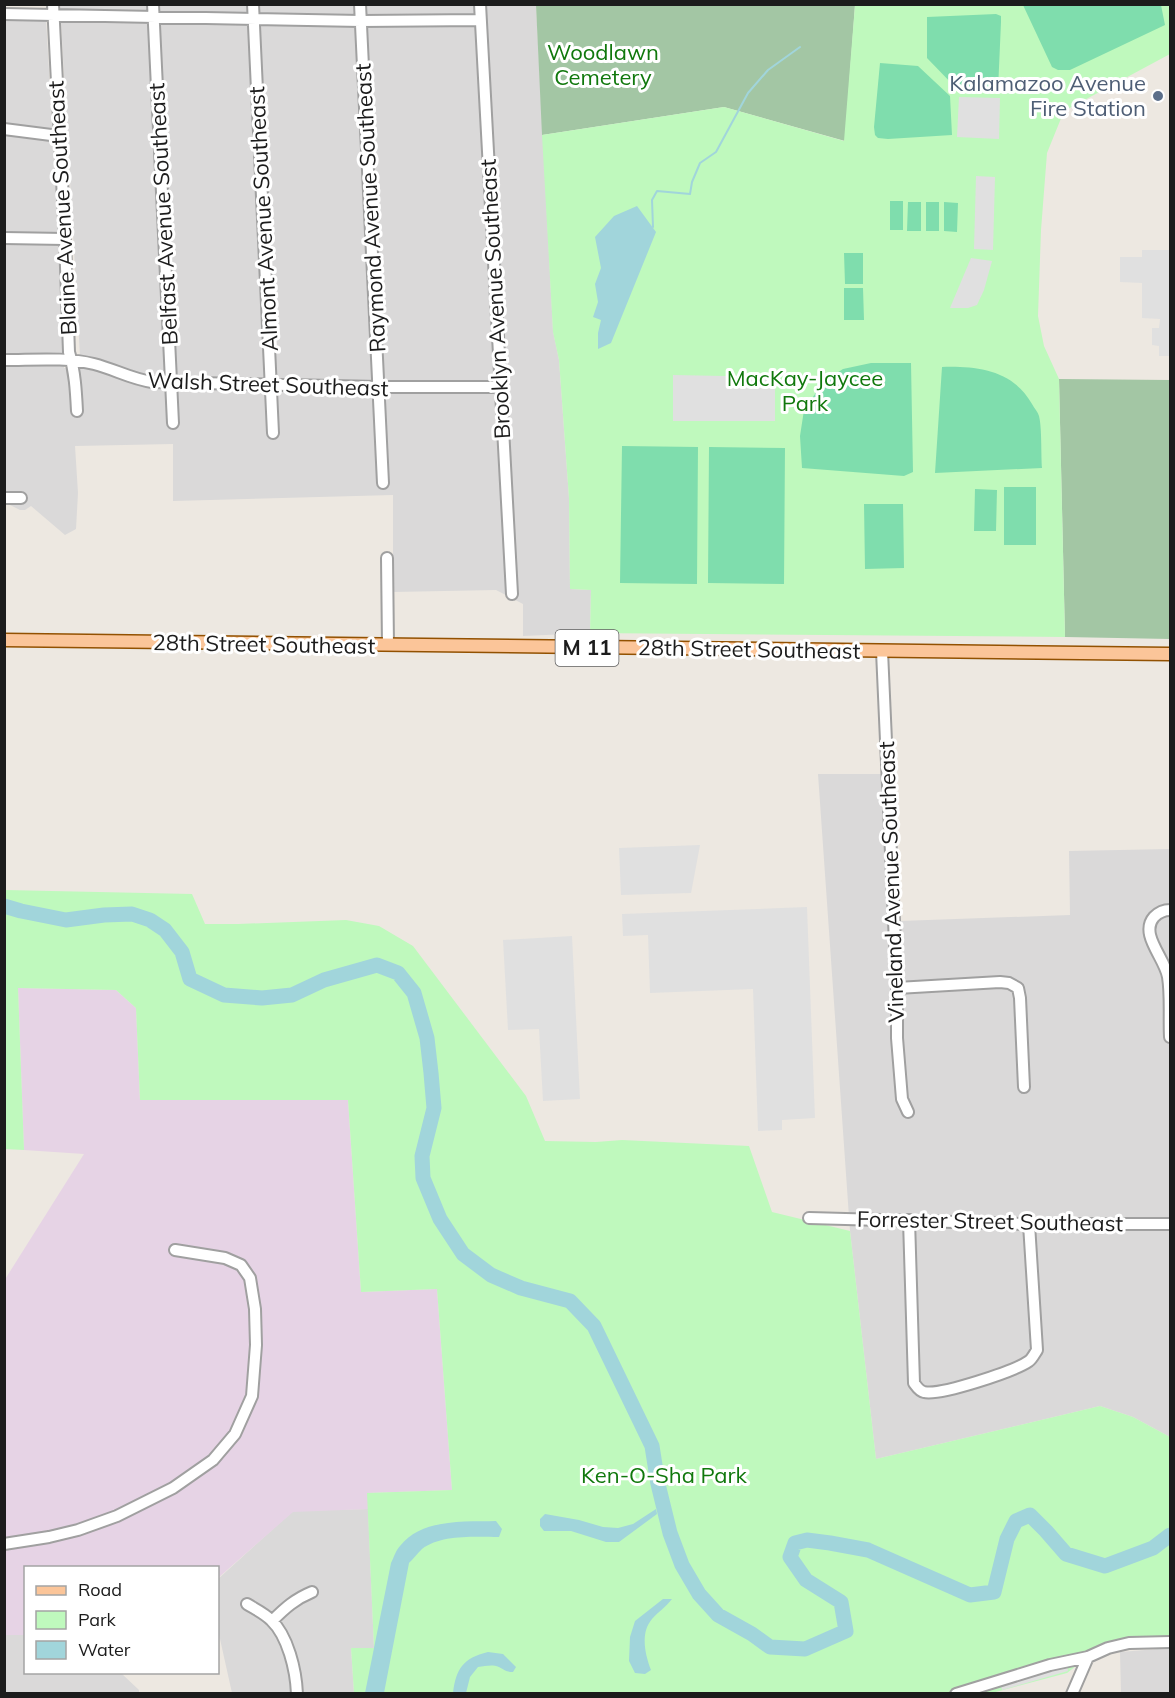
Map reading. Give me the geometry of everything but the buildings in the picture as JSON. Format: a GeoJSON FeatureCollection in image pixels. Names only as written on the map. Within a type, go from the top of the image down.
{"type":"FeatureCollection","features":[{"type":"Feature","properties":{"kind":"main road","name":"28th Street Southeast"},"geometry":{"type":"LineString","coordinates":[[4,640],[1170,654]]}},
{"type":"Feature","properties":{"kind":"street","name":"Belfast Avenue Southeast"},"geometry":{"type":"LineString","coordinates":[[153,4],[173,423]]}},
{"type":"Feature","properties":{"kind":"street","name":"Almont Avenue Southeast"},"geometry":{"type":"LineString","coordinates":[[253,4],[273,433]]}},
{"type":"Feature","properties":{"kind":"street","name":"Raymond Avenue Southeast"},"geometry":{"type":"LineString","coordinates":[[360,4],[383,483]]}},
{"type":"Feature","properties":{"kind":"street","name":"Brooklyn Avenue Southeast"},"geometry":{"type":"LineString","coordinates":[[480,4],[512,594]]}},
{"type":"Feature","properties":{"kind":"street"},"geometry":{"type":"LineString","coordinates":[[4,14],[53,10],[153,17],[361,21],[481,20]]}},
{"type":"Feature","properties":{"kind":"street","name":"Blaine Avenue Southeast"},"geometry":{"type":"LineString","coordinates":[[53,10],[69,352],[76,384],[77,411]]}},
{"type":"Feature","properties":{"kind":"street"},"geometry":{"type":"LineString","coordinates":[[4,129],[60,136]]}},
{"type":"Feature","properties":{"kind":"street"},"geometry":{"type":"LineString","coordinates":[[4,238],[65,239]]}},
{"type":"Feature","properties":{"kind":"street","name":"Walsh Street Southeast"},"geometry":{"type":"LineString","coordinates":[[4,360],[71,360],[113,369],[138,380],[171,383],[500,387]]}},
{"type":"Feature","properties":{"kind":"street"},"geometry":{"type":"LineString","coordinates":[[4,498],[21,498]]}},
{"type":"Feature","properties":{"kind":"street"},"geometry":{"type":"LineString","coordinates":[[387,558],[388,645]]}},
{"type":"Feature","properties":{"kind":"street","name":"Vineland Avenue Southeast"},"geometry":{"type":"LineString","coordinates":[[882,651],[897,988],[897,1038],[902,1099],[908,1112]]}},
{"type":"Feature","properties":{"kind":"street"},"geometry":{"type":"LineString","coordinates":[[1170,910],[1158,913],[1151,920],[1149,931],[1152,942],[1166,967],[1170,1037]]}},
{"type":"Feature","properties":{"kind":"street"},"geometry":{"type":"LineString","coordinates":[[897,988],[1000,982],[1018,988],[1024,1087]]}},
{"type":"Feature","properties":{"kind":"street","name":"Forrester Street Southeast"},"geometry":{"type":"LineString","coordinates":[[809,1218],[1029,1224],[1170,1224]]}},
{"type":"Feature","properties":{"kind":"street"},"geometry":{"type":"LineString","coordinates":[[909,1220],[914,1383],[918,1389],[925,1392],[939,1392],[958,1387],[1004,1371],[1030,1360],[1037,1350],[1029,1224]]}},
{"type":"Feature","properties":{"kind":"street"},"geometry":{"type":"LineString","coordinates":[[4,1544],[49,1538],[117,1516],[173,1488],[213,1460],[235,1434],[252,1396],[256,1345],[255,1309],[250,1278],[241,1265],[225,1258],[175,1250]]}},
{"type":"Feature","properties":{"kind":"street"},"geometry":{"type":"LineString","coordinates":[[272,1621],[289,1603],[312,1592]]}},
{"type":"Feature","properties":{"kind":"street"},"geometry":{"type":"LineString","coordinates":[[247,1604],[272,1621],[288,1646],[297,1694]]}},
{"type":"Feature","properties":{"kind":"street"},"geometry":{"type":"LineString","coordinates":[[956,1694],[1050,1665],[1088,1657],[1108,1648],[1129,1643],[1170,1642]]}},
{"type":"Feature","properties":{"kind":"street"},"geometry":{"type":"LineString","coordinates":[[1072,1694],[1088,1657]]}},
{"type":"Feature","properties":{"kind":"shaded area"},"geometry":{"type":"Polygon","coordinates":[[[60,5],[536,5],[553,331],[559,360],[569,498],[570,589],[591,590],[590,633],[523,636],[523,604],[496,590],[393,592],[393,495],[173,501],[173,444],[75,446],[78,493],[76,529],[65,535],[31,506],[20,510],[6,503],[5,556],[5,20],[46,19],[65,343],[64,368],[92,368],[138,385],[196,388],[493,392],[492,384],[148,375],[126,373],[103,361],[80,356],[60,5]]]}},
{"type":"Feature","properties":{"kind":"shaded area"},"geometry":{"type":"Polygon","coordinates":[[[959,97],[1000,98],[999,139],[957,137],[959,97]]]}},
{"type":"Feature","properties":{"kind":"shaded area"},"geometry":{"type":"Polygon","coordinates":[[[976,176],[995,177],[993,250],[974,249],[976,176]]]}},
{"type":"Feature","properties":{"kind":"shaded area"},"geometry":{"type":"Polygon","coordinates":[[[1142,250],[1170,250],[1170,356],[1159,356],[1159,346],[1152,345],[1152,328],[1159,328],[1160,319],[1142,318],[1142,283],[1120,282],[1120,257],[1142,257],[1142,250]]]}},
{"type":"Feature","properties":{"kind":"shaded area"},"geometry":{"type":"Polygon","coordinates":[[[971,258],[992,261],[984,290],[977,305],[968,308],[950,308],[971,258]]]}},
{"type":"Feature","properties":{"kind":"shaded area"},"geometry":{"type":"Polygon","coordinates":[[[673,375],[775,377],[775,421],[673,421],[673,375]]]}},
{"type":"Feature","properties":{"kind":"shaded area"},"geometry":{"type":"Polygon","coordinates":[[[818,774],[893,774],[900,921],[1070,915],[1069,851],[1170,849],[1170,1437],[1133,1417],[1100,1406],[876,1459],[850,1231],[818,774]]]}},
{"type":"Feature","properties":{"kind":"shaded area"},"geometry":{"type":"Polygon","coordinates":[[[700,845],[691,893],[621,895],[619,848],[700,845]]]}},
{"type":"Feature","properties":{"kind":"shaded area"},"geometry":{"type":"Polygon","coordinates":[[[807,907],[815,1118],[782,1120],[782,1130],[758,1131],[753,989],[650,993],[648,935],[623,936],[622,914],[807,907]]]}},
{"type":"Feature","properties":{"kind":"shaded area"},"geometry":{"type":"Polygon","coordinates":[[[572,936],[580,1099],[543,1101],[539,1029],[508,1030],[503,940],[572,936]]]}},
{"type":"Feature","properties":{"kind":"shaded area"},"geometry":{"type":"Polygon","coordinates":[[[18,988],[116,990],[136,1008],[140,1100],[348,1100],[361,1292],[437,1289],[452,1490],[368,1493],[368,1509],[293,1512],[219,1577],[219,1566],[24,1566],[24,1635],[5,1635],[4,1281],[84,1154],[24,1150],[18,988]]]}},
{"type":"Feature","properties":{"kind":"shaded area"},"geometry":{"type":"Polygon","coordinates":[[[368,1509],[374,1649],[351,1648],[354,1693],[232,1693],[219,1634],[219,1578],[293,1511],[368,1509]]]}},
{"type":"Feature","properties":{"kind":"shaded area"},"geometry":{"type":"Polygon","coordinates":[[[4,1635],[24,1635],[24,1674],[122,1674],[139,1690],[139,1693],[5,1693],[4,1635]]]}},
{"type":"Feature","properties":{"kind":"shaded area"},"geometry":{"type":"Polygon","coordinates":[[[1170,1648],[1170,1693],[1121,1693],[1120,1652],[1170,1648]]]}},
{"type":"Feature","properties":{"kind":"shaded area"},"geometry":{"type":"Polygon","coordinates":[[[1065,1655],[1068,1671],[1002,1690],[998,1674],[1065,1655]]]}},
{"type":"Feature","properties":{"kind":"green space","name":"Woodlawn Cemetery"},"geometry":{"type":"Polygon","coordinates":[[[536,5],[855,5],[845,141],[724,107],[542,135],[536,5]]]}},
{"type":"Feature","properties":{"kind":"green space","name":"MacKay-Jaycee Park"},"geometry":{"type":"Polygon","coordinates":[[[855,5],[1170,5],[1170,54],[1064,111],[1047,153],[1038,316],[1044,346],[1059,379],[1065,637],[590,633],[591,590],[570,589],[569,498],[559,360],[553,332],[542,135],[724,107],[844,141],[855,5]]]}},
{"type":"Feature","properties":{"kind":"green space"},"geometry":{"type":"Polygon","coordinates":[[[1023,5],[1161,5],[1165,25],[1070,70],[1058,70],[1052,67],[1023,5]]]}},
{"type":"Feature","properties":{"kind":"green space"},"geometry":{"type":"Polygon","coordinates":[[[996,14],[1001,16],[998,90],[956,88],[927,58],[927,17],[996,14]]]}},
{"type":"Feature","properties":{"kind":"green space"},"geometry":{"type":"Polygon","coordinates":[[[880,63],[918,66],[950,96],[952,135],[888,139],[878,138],[875,135],[880,63]]]}},
{"type":"Feature","properties":{"kind":"green space"},"geometry":{"type":"Polygon","coordinates":[[[890,201],[903,201],[903,230],[890,230],[890,201]]]}},
{"type":"Feature","properties":{"kind":"green space"},"geometry":{"type":"Polygon","coordinates":[[[908,202],[921,202],[921,231],[907,231],[908,202]]]}},
{"type":"Feature","properties":{"kind":"green space"},"geometry":{"type":"Polygon","coordinates":[[[926,202],[939,202],[939,231],[926,231],[926,202]]]}},
{"type":"Feature","properties":{"kind":"green space"},"geometry":{"type":"Polygon","coordinates":[[[944,202],[958,203],[957,232],[944,231],[944,202]]]}},
{"type":"Feature","properties":{"kind":"green space"},"geometry":{"type":"Polygon","coordinates":[[[844,253],[863,253],[863,284],[845,284],[844,253]]]}},
{"type":"Feature","properties":{"kind":"green space"},"geometry":{"type":"Polygon","coordinates":[[[844,288],[863,288],[864,320],[844,320],[844,288]]]}},
{"type":"Feature","properties":{"kind":"green space"},"geometry":{"type":"Polygon","coordinates":[[[871,363],[911,363],[913,472],[904,476],[802,468],[800,436],[804,410],[824,381],[843,369],[871,363]]]}},
{"type":"Feature","properties":{"kind":"green space"},"geometry":{"type":"Polygon","coordinates":[[[942,367],[981,369],[993,372],[1015,384],[1024,393],[1039,416],[1042,468],[935,473],[942,367]]]}},
{"type":"Feature","properties":{"kind":"green space"},"geometry":{"type":"Polygon","coordinates":[[[1059,379],[1170,380],[1170,639],[1065,637],[1059,379]]]}},
{"type":"Feature","properties":{"kind":"green space"},"geometry":{"type":"Polygon","coordinates":[[[622,446],[698,447],[697,584],[620,583],[622,446]]]}},
{"type":"Feature","properties":{"kind":"green space"},"geometry":{"type":"Polygon","coordinates":[[[709,447],[785,448],[784,584],[708,583],[709,447]]]}},
{"type":"Feature","properties":{"kind":"green space"},"geometry":{"type":"Polygon","coordinates":[[[1004,487],[1036,487],[1036,545],[1004,545],[1004,487]]]}},
{"type":"Feature","properties":{"kind":"green space"},"geometry":{"type":"Polygon","coordinates":[[[975,489],[997,490],[996,531],[974,531],[975,489]]]}},
{"type":"Feature","properties":{"kind":"green space"},"geometry":{"type":"Polygon","coordinates":[[[864,504],[903,504],[904,568],[865,569],[864,504]]]}},
{"type":"Feature","properties":{"kind":"green space","name":"Ken-O-Sha Park"},"geometry":{"type":"Polygon","coordinates":[[[5,890],[192,894],[205,924],[346,920],[379,926],[413,946],[526,1096],[545,1141],[622,1140],[749,1146],[772,1212],[850,1231],[876,1459],[1100,1406],[1133,1417],[1170,1437],[1170,1637],[1118,1639],[1093,1653],[1067,1673],[992,1693],[354,1693],[351,1648],[374,1648],[367,1493],[452,1490],[437,1289],[361,1292],[348,1100],[140,1100],[136,1008],[116,990],[18,988],[24,1150],[5,1149],[5,890]]]}},
{"type":"Feature","properties":{"kind":"water"},"geometry":{"type":"Polygon","coordinates":[[[637,206],[656,232],[611,343],[598,349],[601,320],[593,317],[598,302],[595,284],[601,268],[595,237],[614,216],[637,206]]]}},
{"type":"Feature","properties":{"kind":"water"},"geometry":{"type":"Polygon","coordinates":[[[656,1509],[657,1514],[619,1542],[606,1542],[571,1531],[544,1531],[540,1526],[540,1519],[545,1514],[603,1527],[618,1528],[633,1524],[656,1509]]]}},
{"type":"Feature","properties":{"kind":"water"},"geometry":{"type":"Polygon","coordinates":[[[496,1521],[502,1529],[499,1537],[459,1537],[439,1541],[422,1549],[409,1563],[384,1693],[365,1693],[391,1563],[399,1548],[409,1537],[432,1526],[445,1523],[496,1521]]]}},
{"type":"Feature","properties":{"kind":"water"},"geometry":{"type":"Polygon","coordinates":[[[663,1599],[672,1599],[652,1619],[646,1631],[646,1651],[651,1670],[645,1674],[635,1673],[629,1661],[630,1637],[635,1621],[663,1599]]]}},
{"type":"Feature","properties":{"kind":"water"},"geometry":{"type":"Polygon","coordinates":[[[488,1652],[503,1654],[516,1667],[513,1672],[494,1666],[478,1667],[470,1677],[466,1693],[453,1693],[456,1677],[462,1666],[479,1654],[488,1652]]]}},
{"type":"Feature","properties":{"kind":"waterway"},"geometry":{"type":"LineString","coordinates":[[653,227],[652,200],[657,191],[690,194],[700,163],[716,152],[748,93],[768,70],[800,47]]}},
{"type":"Feature","properties":{"kind":"waterway"},"geometry":{"type":"LineString","coordinates":[[4,906],[66,920],[132,914],[150,920],[165,930],[182,952],[190,979],[224,995],[262,998],[292,995],[324,980],[377,965],[398,973],[414,993],[427,1038],[434,1108],[422,1156],[423,1178],[440,1219],[463,1254],[491,1275],[521,1288],[570,1301],[594,1326],[652,1446],[658,1484],[670,1533],[682,1565],[699,1594],[718,1615],[770,1647],[805,1649],[846,1631],[841,1602],[806,1580],[790,1557],[795,1543],[807,1540],[868,1550],[970,1595],[994,1592],[1007,1539],[1016,1521],[1030,1515],[1066,1554],[1105,1566],[1153,1548],[1170,1535]]}},
{"type":"Feature","properties":{"kind":"place","name":"Kalamazoo Avenue Fire Station"},"geometry":{"type":"Point","coordinates":[1158,96]}}]}
